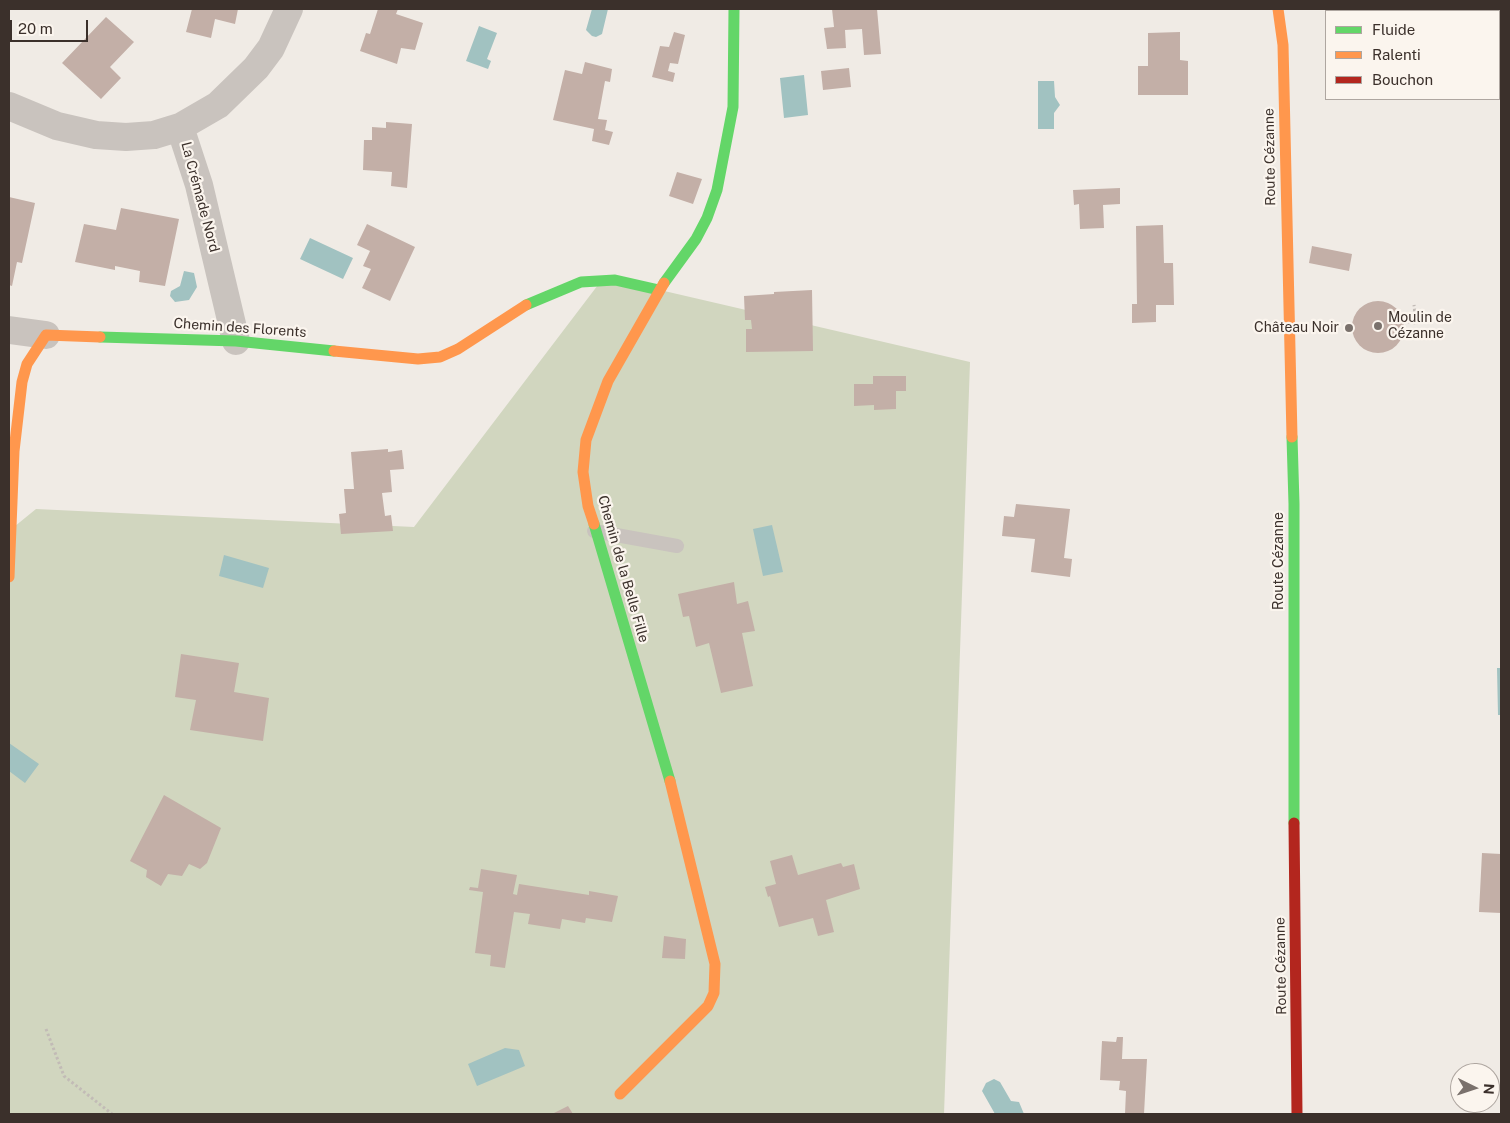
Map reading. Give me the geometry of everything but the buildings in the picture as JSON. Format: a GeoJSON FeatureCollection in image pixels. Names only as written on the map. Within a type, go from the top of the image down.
{"type":"FeatureCollection","features":[{"type":"Feature","properties":{"kind":"street","name":"La Crémade Nord"},"geometry":{"type":"LineString","coordinates":[[236,341],[199,184],[180,126],[218,105],[256,68],[271,48],[289,9]]}},
{"type":"Feature","properties":{"kind":"street","name":"Chemin de la Belle Fille"},"geometry":{"type":"LineString","coordinates":[[620,1094],[708,1006],[714,993],[715,964],[677,804],[594,531],[583,472],[586,440],[608,381],[659,290],[696,239],[718,190],[733,107],[734,9]]}},
{"type":"Feature","properties":{"kind":"street","name":"Route Cézanne"},"geometry":{"type":"LineString","coordinates":[[1278,9],[1283,53],[1287,293],[1294,504],[1294,819],[1297,1114]]}},
{"type":"Feature","properties":{"kind":"street"},"geometry":{"type":"LineString","coordinates":[[9,106],[57,126],[96,135],[126,137],[154,135],[180,126]]}},
{"type":"Feature","properties":{"kind":"street","name":"Chemin des Florents"},"geometry":{"type":"LineString","coordinates":[[46,335],[236,341],[418,359],[440,357],[458,349],[533,300],[582,282],[615,280],[659,290]]}},
{"type":"Feature","properties":{"kind":"street"},"geometry":{"type":"LineString","coordinates":[[9,330],[46,335],[27,364],[22,382],[14,451],[9,577]]}},
{"type":"Feature","properties":{"kind":"lane"},"geometry":{"type":"LineString","coordinates":[[594,531],[676,546]]}},
{"type":"Feature","properties":{"kind":"lane"},"geometry":{"type":"LineString","coordinates":[[9,577],[9,582]]}},
{"type":"Feature","properties":{"kind":"path"},"geometry":{"type":"LineString","coordinates":[[1403,321],[1416,323],[1414,305]]}},
{"type":"Feature","properties":{"kind":"path"},"geometry":{"type":"LineString","coordinates":[[46,1029],[64,1076],[112,1114]]}},
{"type":"Feature","properties":{"kind":"green space"},"geometry":{"type":"Polygon","coordinates":[[[604,277],[970,362],[944,1114],[9,1114],[9,531],[36,509],[414,527],[604,277]]]}},
{"type":"Feature","properties":{"kind":"water"},"geometry":{"type":"Polygon","coordinates":[[[592,9],[608,9],[602,34],[596,37],[586,30],[592,9]]]}},
{"type":"Feature","properties":{"kind":"water"},"geometry":{"type":"Polygon","coordinates":[[[479,26],[497,33],[487,59],[491,61],[488,69],[466,61],[479,26]]]}},
{"type":"Feature","properties":{"kind":"water"},"geometry":{"type":"Polygon","coordinates":[[[804,75],[808,115],[784,118],[780,78],[804,75]]]}},
{"type":"Feature","properties":{"kind":"water"},"geometry":{"type":"Polygon","coordinates":[[[1038,81],[1054,81],[1055,97],[1060,105],[1054,113],[1054,129],[1038,129],[1038,81]]]}},
{"type":"Feature","properties":{"kind":"water"},"geometry":{"type":"Polygon","coordinates":[[[310,238],[353,258],[343,279],[300,259],[310,238]]]}},
{"type":"Feature","properties":{"kind":"water"},"geometry":{"type":"Polygon","coordinates":[[[184,271],[194,273],[197,287],[189,300],[175,302],[170,296],[171,291],[180,286],[184,271]]]}},
{"type":"Feature","properties":{"kind":"water"},"geometry":{"type":"Polygon","coordinates":[[[772,525],[783,572],[763,576],[753,529],[772,525]]]}},
{"type":"Feature","properties":{"kind":"water"},"geometry":{"type":"Polygon","coordinates":[[[224,555],[269,568],[263,588],[219,576],[224,555]]]}},
{"type":"Feature","properties":{"kind":"water"},"geometry":{"type":"Polygon","coordinates":[[[1497,668],[1501,668],[1501,715],[1498,715],[1497,668]]]}},
{"type":"Feature","properties":{"kind":"water"},"geometry":{"type":"Polygon","coordinates":[[[9,743],[39,764],[25,783],[9,771],[9,743]]]}},
{"type":"Feature","properties":{"kind":"water"},"geometry":{"type":"Polygon","coordinates":[[[505,1048],[519,1050],[525,1066],[477,1086],[468,1064],[505,1048]]]}},
{"type":"Feature","properties":{"kind":"water"},"geometry":{"type":"Polygon","coordinates":[[[994,1079],[1000,1082],[1011,1101],[1019,1102],[1024,1114],[995,1114],[982,1091],[986,1083],[994,1079]]]}},
{"type":"Feature","properties":{"kind":"traffic: fast"},"geometry":{"type":"LineString","coordinates":[[664,283],[696,239],[707,218],[717,190],[733,107],[734,9]]}},
{"type":"Feature","properties":{"kind":"traffic: fast"},"geometry":{"type":"LineString","coordinates":[[526,305],[581,282],[615,280],[659,290]]}},
{"type":"Feature","properties":{"kind":"traffic: fast"},"geometry":{"type":"LineString","coordinates":[[100,337],[236,341],[334,351]]}},
{"type":"Feature","properties":{"kind":"traffic: fast"},"geometry":{"type":"LineString","coordinates":[[1292,437],[1294,504],[1294,823]]}},
{"type":"Feature","properties":{"kind":"traffic: fast"},"geometry":{"type":"LineString","coordinates":[[594,524],[670,781]]}},
{"type":"Feature","properties":{"kind":"traffic: slow"},"geometry":{"type":"LineString","coordinates":[[1278,9],[1283,45],[1292,437]]}},
{"type":"Feature","properties":{"kind":"traffic: slow"},"geometry":{"type":"LineString","coordinates":[[594,524],[588,506],[583,472],[586,440],[608,381],[664,283]]}},
{"type":"Feature","properties":{"kind":"traffic: slow"},"geometry":{"type":"LineString","coordinates":[[334,351],[418,359],[440,357],[458,349],[526,305]]}},
{"type":"Feature","properties":{"kind":"traffic: slow"},"geometry":{"type":"LineString","coordinates":[[9,577],[14,451],[22,382],[27,364],[46,335],[100,337]]}},
{"type":"Feature","properties":{"kind":"traffic: slow"},"geometry":{"type":"LineString","coordinates":[[620,1094],[708,1006],[714,993],[715,964],[670,781]]}},
{"type":"Feature","properties":{"kind":"traffic: jam"},"geometry":{"type":"LineString","coordinates":[[1294,823],[1297,1114]]}},
{"type":"Feature","properties":{"kind":"place","name":"Moulin de Cézanne"},"geometry":{"type":"Point","coordinates":[1378,326]}},
{"type":"Feature","properties":{"kind":"place","name":"Château Noir"},"geometry":{"type":"Point","coordinates":[1349,328]}}]}
